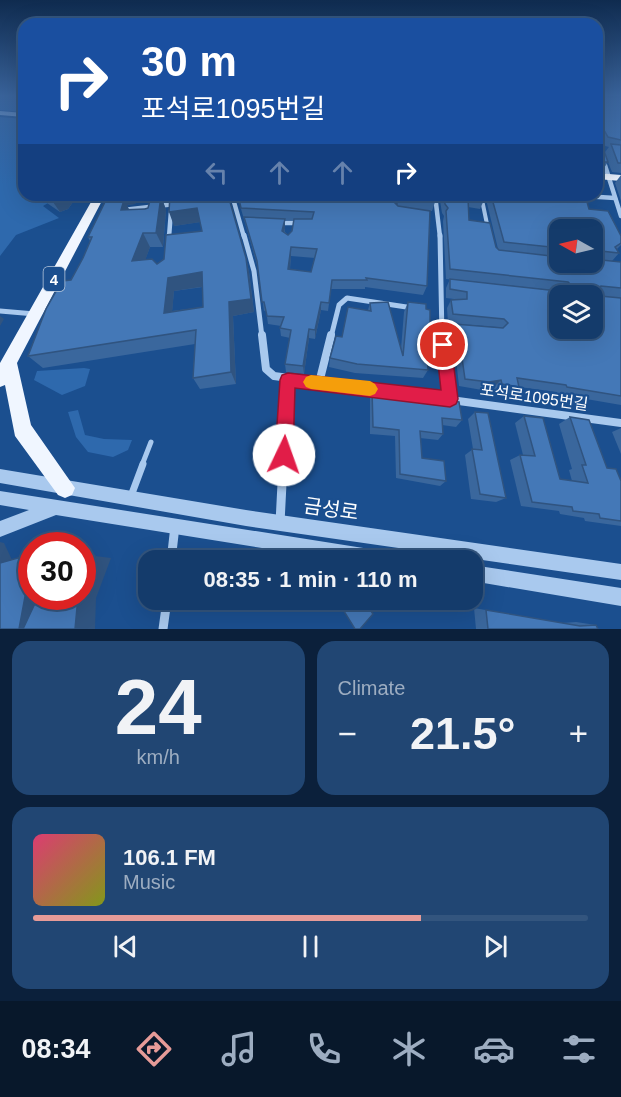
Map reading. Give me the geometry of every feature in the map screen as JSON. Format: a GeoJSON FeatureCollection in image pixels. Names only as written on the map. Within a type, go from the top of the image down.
{"type":"FeatureCollection","features":[{"type":"Feature","properties":{"kind":"main road"},"geometry":{"type":"LineString","coordinates":[[603,176],[621,178]]}},
{"type":"Feature","properties":{"kind":"main road","name":"4"},"geometry":{"type":"LineString","coordinates":[[3,370],[95,213],[98,201]]}},
{"type":"Feature","properties":{"kind":"main road"},"geometry":{"type":"LineString","coordinates":[[3,370],[22,429],[65,488]]}},
{"type":"Feature","properties":{"kind":"street"},"geometry":{"type":"LineString","coordinates":[[603,178],[615,198],[621,216]]}},
{"type":"Feature","properties":{"kind":"street"},"geometry":{"type":"LineString","coordinates":[[603,197],[615,198]]}},
{"type":"Feature","properties":{"kind":"street","name":"포석로1095번길"},"geometry":{"type":"LineString","coordinates":[[233,201],[254,271],[266,369],[274,376],[288,380],[450,399],[621,423]]}},
{"type":"Feature","properties":{"kind":"street"},"geometry":{"type":"LineString","coordinates":[[436,201],[440,217],[441,327],[450,399]]}},
{"type":"Feature","properties":{"kind":"street"},"geometry":{"type":"LineString","coordinates":[[482,201],[490,236]]}},
{"type":"Feature","properties":{"kind":"street"},"geometry":{"type":"LineString","coordinates":[[113,211],[181,204]]}},
{"type":"Feature","properties":{"kind":"street"},"geometry":{"type":"LineString","coordinates":[[167,252],[171,205]]}},
{"type":"Feature","properties":{"kind":"street"},"geometry":{"type":"LineString","coordinates":[[429,216],[440,217]]}},
{"type":"Feature","properties":{"kind":"street"},"geometry":{"type":"LineString","coordinates":[[241,222],[251,222]]}},
{"type":"Feature","properties":{"kind":"street"},"geometry":{"type":"LineString","coordinates":[[271,222],[310,224]]}},
{"type":"Feature","properties":{"kind":"street"},"geometry":{"type":"LineString","coordinates":[[289,231],[291,223]]}},
{"type":"Feature","properties":{"kind":"street"},"geometry":{"type":"LineString","coordinates":[[442,284],[454,285]]}},
{"type":"Feature","properties":{"kind":"street"},"geometry":{"type":"LineString","coordinates":[[320,383],[339,305],[347,298],[417,309]]}},
{"type":"Feature","properties":{"kind":"street"},"geometry":{"type":"LineString","coordinates":[[0,310],[35,314]]}},
{"type":"Feature","properties":{"kind":"street"},"geometry":{"type":"LineString","coordinates":[[429,310],[440,312]]}},
{"type":"Feature","properties":{"kind":"street"},"geometry":{"type":"LineString","coordinates":[[441,327],[452,328]]}},
{"type":"Feature","properties":{"kind":"street"},"geometry":{"type":"LineString","coordinates":[[280,523],[288,380]]}},
{"type":"Feature","properties":{"kind":"street","name":"금성로"},"geometry":{"type":"LineString","coordinates":[[0,476],[280,523],[621,572]]}},
{"type":"Feature","properties":{"kind":"street"},"geometry":{"type":"LineString","coordinates":[[0,498],[326,550]]}},
{"type":"Feature","properties":{"kind":"street"},"geometry":{"type":"LineString","coordinates":[[122,518],[130,499]]}},
{"type":"Feature","properties":{"kind":"street"},"geometry":{"type":"LineString","coordinates":[[0,529],[57,507]]}},
{"type":"Feature","properties":{"kind":"street"},"geometry":{"type":"LineString","coordinates":[[172,550],[175,526]]}},
{"type":"Feature","properties":{"kind":"street"},"geometry":{"type":"LineString","coordinates":[[483,575],[621,597]]}},
{"type":"Feature","properties":{"kind":"street"},"geometry":{"type":"LineString","coordinates":[[164,629],[166,610]]}},
{"type":"Feature","properties":{"kind":"lane"},"geometry":{"type":"LineString","coordinates":[[130,499],[151,442]]}},
{"type":"Feature","properties":{"kind":"shaded area"},"geometry":{"type":"Polygon","coordinates":[[[0,125],[18,125],[18,201],[52,201],[43,206],[59,218],[16,235],[0,256],[0,125]]]}},
{"type":"Feature","properties":{"kind":"shaded area"},"geometry":{"type":"Polygon","coordinates":[[[90,369],[85,386],[62,395],[34,380],[37,371],[90,369]]]}},
{"type":"Feature","properties":{"kind":"shaded area"},"geometry":{"type":"Polygon","coordinates":[[[78,410],[85,435],[104,439],[132,440],[128,450],[113,457],[88,452],[76,437],[68,412],[78,410]]]}},
{"type":"Feature","properties":{"kind":"building"},"geometry":{"type":"Polygon","coordinates":[[[603,125],[621,125],[621,140],[608,137],[603,125]]]}},
{"type":"Feature","properties":{"kind":"building"},"geometry":{"type":"Polygon","coordinates":[[[611,144],[621,145],[621,163],[618,163],[611,144]]]}},
{"type":"Feature","properties":{"kind":"building"},"geometry":{"type":"Polygon","coordinates":[[[603,148],[608,162],[603,162],[603,148]]]}},
{"type":"Feature","properties":{"kind":"building"},"geometry":{"type":"Polygon","coordinates":[[[124,201],[121,210],[145,209],[148,208],[150,201],[160,201],[156,233],[143,233],[132,261],[152,259],[157,264],[164,259],[166,235],[202,231],[197,208],[169,212],[170,201],[230,201],[246,258],[251,299],[229,302],[231,372],[193,378],[196,330],[28,356],[46,309],[62,281],[71,280],[83,258],[92,237],[88,237],[105,202],[124,201]],[[202,272],[168,278],[164,313],[203,307],[202,272]]]}},
{"type":"Feature","properties":{"kind":"building"},"geometry":{"type":"Polygon","coordinates":[[[239,201],[395,201],[398,206],[430,211],[427,286],[366,278],[367,280],[332,280],[329,303],[321,302],[315,330],[309,329],[303,366],[285,364],[291,330],[280,328],[284,317],[267,316],[264,302],[262,302],[257,261],[244,217],[285,219],[282,231],[288,235],[292,231],[294,219],[312,219],[314,212],[241,208],[239,201]],[[291,247],[288,269],[311,272],[317,249],[291,247]]]}},
{"type":"Feature","properties":{"kind":"building"},"geometry":{"type":"Polygon","coordinates":[[[445,201],[468,201],[469,220],[490,223],[496,247],[499,250],[549,256],[549,273],[603,273],[603,260],[621,262],[621,288],[603,285],[571,285],[568,282],[450,269],[446,211],[448,208],[445,201]]]}},
{"type":"Feature","properties":{"kind":"building"},"geometry":{"type":"Polygon","coordinates":[[[493,201],[587,201],[589,209],[608,211],[621,236],[621,243],[615,247],[619,253],[603,251],[603,219],[549,219],[549,247],[504,242],[493,201]]]}},
{"type":"Feature","properties":{"kind":"building"},"geometry":{"type":"Polygon","coordinates":[[[450,279],[549,290],[549,339],[603,339],[603,296],[621,298],[621,396],[517,378],[519,387],[502,384],[501,380],[489,382],[465,379],[461,351],[459,345],[454,344],[454,324],[503,328],[508,323],[504,319],[453,314],[451,300],[467,299],[467,292],[450,289],[450,279]]]}},
{"type":"Feature","properties":{"kind":"building"},"geometry":{"type":"Polygon","coordinates":[[[388,302],[403,356],[408,302],[426,304],[426,309],[430,310],[430,325],[440,327],[442,341],[426,338],[428,370],[357,364],[330,358],[336,336],[342,337],[348,307],[371,311],[370,303],[388,302]]]}},
{"type":"Feature","properties":{"kind":"building"},"geometry":{"type":"Polygon","coordinates":[[[372,389],[459,402],[462,420],[442,418],[443,434],[420,431],[422,458],[444,461],[446,481],[400,474],[399,430],[373,427],[372,389]]]}},
{"type":"Feature","properties":{"kind":"building"},"geometry":{"type":"Polygon","coordinates":[[[475,412],[488,413],[506,498],[480,494],[472,449],[482,450],[475,412]]]}},
{"type":"Feature","properties":{"kind":"building"},"geometry":{"type":"Polygon","coordinates":[[[524,416],[543,418],[560,479],[588,483],[582,465],[586,465],[570,417],[589,420],[607,468],[616,469],[621,481],[621,521],[600,518],[599,514],[573,511],[572,507],[532,502],[520,455],[535,456],[524,416]]]}},
{"type":"Feature","properties":{"kind":"building"},"geometry":{"type":"Polygon","coordinates":[[[18,558],[18,610],[23,610],[19,629],[0,629],[0,563],[18,558]]]}},
{"type":"Feature","properties":{"kind":"building"},"geometry":{"type":"Polygon","coordinates":[[[32,610],[77,610],[75,629],[23,629],[32,610]]]}},
{"type":"Feature","properties":{"kind":"building"},"geometry":{"type":"Polygon","coordinates":[[[343,610],[370,610],[373,614],[360,629],[355,629],[343,610]]]}},
{"type":"Feature","properties":{"kind":"building"},"geometry":{"type":"Polygon","coordinates":[[[486,610],[580,626],[596,625],[598,629],[488,629],[486,610]]]}},
{"type":"Feature","properties":{"kind":"slow traffic"},"geometry":{"type":"LineString","coordinates":[[311,382],[370,389]]}},
{"type":"Feature","properties":{"kind":"route"},"geometry":{"type":"LineString","coordinates":[[284,455],[288,380],[450,399],[443,345]]}}]}
